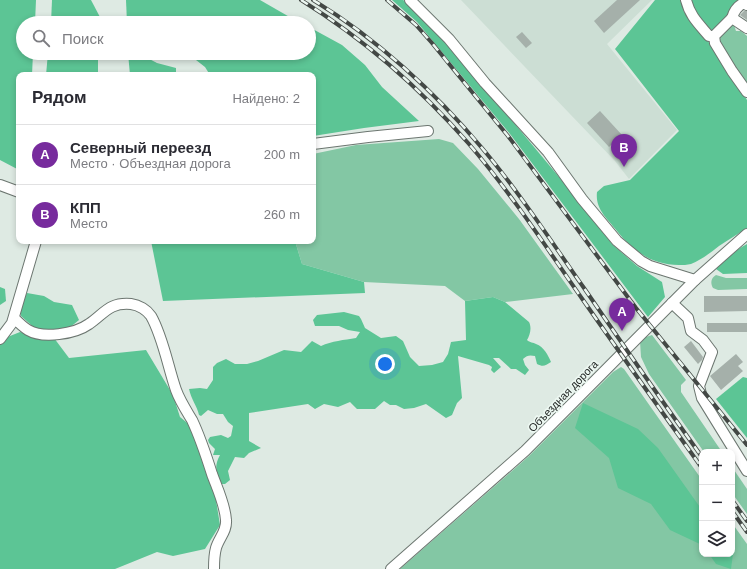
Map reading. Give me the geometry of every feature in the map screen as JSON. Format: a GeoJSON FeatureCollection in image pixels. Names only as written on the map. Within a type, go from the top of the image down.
{"type":"FeatureCollection","features":[{"type":"Feature","properties":{"kind":"street"},"geometry":{"type":"LineString","coordinates":[[410,0],[449,38],[489,88],[548,152],[582,199],[618,241],[646,264],[695,280]]}},
{"type":"Feature","properties":{"kind":"street"},"geometry":{"type":"LineString","coordinates":[[686,0],[688,10],[692,17],[709,36],[714,36]]}},
{"type":"Feature","properties":{"kind":"street"},"geometry":{"type":"LineString","coordinates":[[747,5],[744,3],[740,4],[736,8],[732,18],[714,36],[714,43],[747,92]]}},
{"type":"Feature","properties":{"kind":"street"},"geometry":{"type":"LineString","coordinates":[[732,18],[747,28]]}},
{"type":"Feature","properties":{"kind":"street"},"geometry":{"type":"LineString","coordinates":[[316,144],[428,131]]}},
{"type":"Feature","properties":{"kind":"street"},"geometry":{"type":"LineString","coordinates":[[0,185],[16,191]]}},
{"type":"Feature","properties":{"kind":"street","name":"Объездная дорога"},"geometry":{"type":"LineString","coordinates":[[391,569],[525,451],[695,280],[747,234]]}},
{"type":"Feature","properties":{"kind":"street"},"geometry":{"type":"LineString","coordinates":[[0,339],[12,324],[35,244]]}},
{"type":"Feature","properties":{"kind":"street"},"geometry":{"type":"LineString","coordinates":[[672,303],[688,318],[691,331],[703,340],[712,352],[699,386],[702,398],[747,471]]}},
{"type":"Feature","properties":{"kind":"street"},"geometry":{"type":"LineString","coordinates":[[14,318],[29,331],[43,334],[59,334],[76,330],[89,324],[104,311],[115,305],[132,304],[150,314],[157,330],[176,391],[197,431],[221,501],[226,522],[224,532],[219,540],[214,554],[214,569]]}},
{"type":"Feature","properties":{"kind":"shaded area"},"geometry":{"type":"Polygon","coordinates":[[[461,0],[652,0],[607,44],[677,130],[629,179],[615,161],[461,0]]]}},
{"type":"Feature","properties":{"kind":"green space"},"geometry":{"type":"Polygon","coordinates":[[[0,0],[36,0],[35,16],[16,16],[16,60],[33,60],[32,72],[16,72],[16,168],[0,160],[0,0]]]}},
{"type":"Feature","properties":{"kind":"green space"},"geometry":{"type":"Polygon","coordinates":[[[52,0],[91,0],[99,16],[51,16],[52,0]]]}},
{"type":"Feature","properties":{"kind":"green space"},"geometry":{"type":"Polygon","coordinates":[[[126,0],[260,0],[288,16],[127,16],[126,0]]]}},
{"type":"Feature","properties":{"kind":"green space"},"geometry":{"type":"Polygon","coordinates":[[[392,0],[403,0],[406,2],[450,46],[569,189],[613,245],[637,266],[662,282],[665,297],[648,317],[510,134],[417,22],[392,0]]]}},
{"type":"Feature","properties":{"kind":"green space"},"geometry":{"type":"Polygon","coordinates":[[[655,0],[682,0],[684,12],[711,45],[747,100],[747,228],[702,258],[688,265],[669,264],[652,260],[637,251],[623,238],[606,217],[600,208],[597,198],[597,192],[604,186],[630,180],[679,131],[615,49],[655,0]]]}},
{"type":"Feature","properties":{"kind":"green space"},"geometry":{"type":"Polygon","coordinates":[[[691,0],[738,0],[734,8],[713,33],[693,10],[691,0]]]}},
{"type":"Feature","properties":{"kind":"green space"},"geometry":{"type":"Polygon","coordinates":[[[732,24],[734,25],[736,31],[741,31],[747,36],[747,86],[718,42],[718,37],[732,24]]]}},
{"type":"Feature","properties":{"kind":"green space"},"geometry":{"type":"Polygon","coordinates":[[[316,31],[342,45],[365,65],[382,87],[419,121],[316,136],[316,72],[208,72],[205,67],[196,60],[316,60],[316,31]]]}},
{"type":"Feature","properties":{"kind":"green space"},"geometry":{"type":"Polygon","coordinates":[[[47,60],[98,60],[98,72],[46,72],[47,60]]]}},
{"type":"Feature","properties":{"kind":"green space"},"geometry":{"type":"Polygon","coordinates":[[[129,60],[151,60],[176,68],[176,72],[130,72],[129,60]]]}},
{"type":"Feature","properties":{"kind":"green space"},"geometry":{"type":"Polygon","coordinates":[[[439,139],[453,143],[478,169],[519,219],[573,294],[505,302],[493,297],[465,301],[445,286],[364,282],[302,264],[296,244],[316,244],[316,153],[356,145],[439,139]]]}},
{"type":"Feature","properties":{"kind":"green space"},"geometry":{"type":"Polygon","coordinates":[[[152,244],[296,244],[302,264],[364,282],[365,293],[163,301],[152,244]]]}},
{"type":"Feature","properties":{"kind":"green space"},"geometry":{"type":"Polygon","coordinates":[[[747,244],[747,273],[723,274],[716,269],[730,255],[747,244]]]}},
{"type":"Feature","properties":{"kind":"green space"},"geometry":{"type":"Polygon","coordinates":[[[716,275],[726,278],[747,278],[747,289],[718,290],[713,288],[712,281],[716,275]]]}},
{"type":"Feature","properties":{"kind":"green space"},"geometry":{"type":"Polygon","coordinates":[[[0,287],[5,289],[6,301],[0,305],[0,287]]]}},
{"type":"Feature","properties":{"kind":"green space"},"geometry":{"type":"Polygon","coordinates":[[[27,293],[44,296],[54,302],[72,305],[79,320],[68,329],[38,331],[21,316],[20,306],[27,293]]]}},
{"type":"Feature","properties":{"kind":"green space"},"geometry":{"type":"Polygon","coordinates":[[[493,297],[505,302],[529,322],[530,331],[527,340],[541,347],[551,362],[541,366],[537,364],[535,356],[530,355],[526,357],[523,359],[529,370],[525,375],[516,369],[511,369],[499,358],[493,358],[501,367],[494,373],[491,370],[492,367],[489,365],[458,356],[462,398],[457,403],[452,415],[446,418],[426,404],[414,408],[404,409],[396,405],[390,405],[384,401],[375,409],[357,409],[350,402],[338,407],[324,404],[315,409],[308,404],[249,413],[249,441],[261,448],[249,453],[244,458],[235,457],[228,471],[230,480],[225,484],[220,484],[216,469],[220,455],[213,455],[215,449],[208,440],[210,437],[221,435],[228,438],[231,436],[233,426],[228,422],[223,414],[217,414],[208,410],[201,416],[199,415],[189,389],[207,389],[213,380],[213,367],[217,363],[226,359],[235,364],[247,364],[284,350],[301,352],[312,341],[321,346],[356,338],[360,332],[348,330],[339,326],[315,326],[313,320],[317,315],[344,312],[359,316],[365,328],[381,338],[396,336],[403,341],[410,357],[419,366],[432,365],[443,362],[448,354],[451,342],[466,340],[465,301],[493,297]]]}},
{"type":"Feature","properties":{"kind":"green space"},"geometry":{"type":"Polygon","coordinates":[[[20,332],[35,336],[54,338],[69,358],[146,350],[173,395],[180,417],[191,426],[215,494],[220,525],[205,549],[173,556],[157,552],[115,569],[0,569],[0,345],[5,338],[20,332]]]}},
{"type":"Feature","properties":{"kind":"green space"},"geometry":{"type":"Polygon","coordinates":[[[652,335],[686,380],[681,385],[681,392],[720,449],[702,449],[649,374],[641,357],[640,341],[643,338],[652,335]]]}},
{"type":"Feature","properties":{"kind":"green space"},"geometry":{"type":"Polygon","coordinates":[[[621,367],[624,369],[699,476],[699,557],[735,557],[735,527],[747,544],[747,569],[400,569],[529,456],[613,372],[621,367]]]}},
{"type":"Feature","properties":{"kind":"green space"},"geometry":{"type":"Polygon","coordinates":[[[743,377],[747,378],[747,438],[716,399],[743,377]]]}},
{"type":"Feature","properties":{"kind":"green space"},"geometry":{"type":"Polygon","coordinates":[[[583,403],[638,429],[658,448],[699,506],[699,544],[670,530],[651,504],[618,488],[609,458],[575,428],[583,403]]]}},
{"type":"Feature","properties":{"kind":"green space"},"geometry":{"type":"Polygon","coordinates":[[[735,471],[747,489],[747,514],[735,497],[735,471]]]}},
{"type":"Feature","properties":{"kind":"green space"},"geometry":{"type":"Polygon","coordinates":[[[711,557],[733,557],[731,569],[716,564],[711,557]]]}},
{"type":"Feature","properties":{"kind":"building"},"geometry":{"type":"Polygon","coordinates":[[[617,0],[640,0],[604,33],[594,21],[617,0]]]}},
{"type":"Feature","properties":{"kind":"building"},"geometry":{"type":"Polygon","coordinates":[[[744,11],[747,11],[747,20],[740,15],[744,11]]]}},
{"type":"Feature","properties":{"kind":"building"},"geometry":{"type":"Polygon","coordinates":[[[522,32],[532,43],[526,48],[516,37],[522,32]]]}},
{"type":"Feature","properties":{"kind":"building"},"geometry":{"type":"Polygon","coordinates":[[[600,111],[622,135],[609,147],[587,123],[600,111]]]}},
{"type":"Feature","properties":{"kind":"building"},"geometry":{"type":"Polygon","coordinates":[[[704,296],[747,296],[747,311],[704,312],[704,296]]]}},
{"type":"Feature","properties":{"kind":"building"},"geometry":{"type":"Polygon","coordinates":[[[707,323],[747,323],[747,332],[707,332],[707,323]]]}},
{"type":"Feature","properties":{"kind":"building"},"geometry":{"type":"Polygon","coordinates":[[[691,341],[703,357],[698,364],[684,347],[691,341]]]}},
{"type":"Feature","properties":{"kind":"building"},"geometry":{"type":"Polygon","coordinates":[[[736,354],[743,362],[738,366],[743,371],[721,390],[710,376],[736,354]]]}},
{"type":"Feature","properties":{"kind":"railway"},"geometry":{"type":"LineString","coordinates":[[301,0],[347,31],[369,48],[431,103],[469,144],[528,220],[612,342],[699,464]]}},
{"type":"Feature","properties":{"kind":"railway"},"geometry":{"type":"LineString","coordinates":[[313,0],[359,31],[404,67],[445,107],[482,148],[534,217],[699,453]]}},
{"type":"Feature","properties":{"kind":"railway"},"geometry":{"type":"LineString","coordinates":[[387,0],[416,25],[508,136],[636,308],[747,445]]}},
{"type":"Feature","properties":{"kind":"railway"},"geometry":{"type":"LineString","coordinates":[[735,504],[747,521]]}},
{"type":"Feature","properties":{"kind":"railway"},"geometry":{"type":"LineString","coordinates":[[735,515],[747,532]]}},
{"type":"Feature","properties":{"kind":"place","name":"КПП"},"geometry":{"type":"Point","coordinates":[624,167]}},
{"type":"Feature","properties":{"kind":"place","name":"Северный переезд"},"geometry":{"type":"Point","coordinates":[622,331]}}]}
